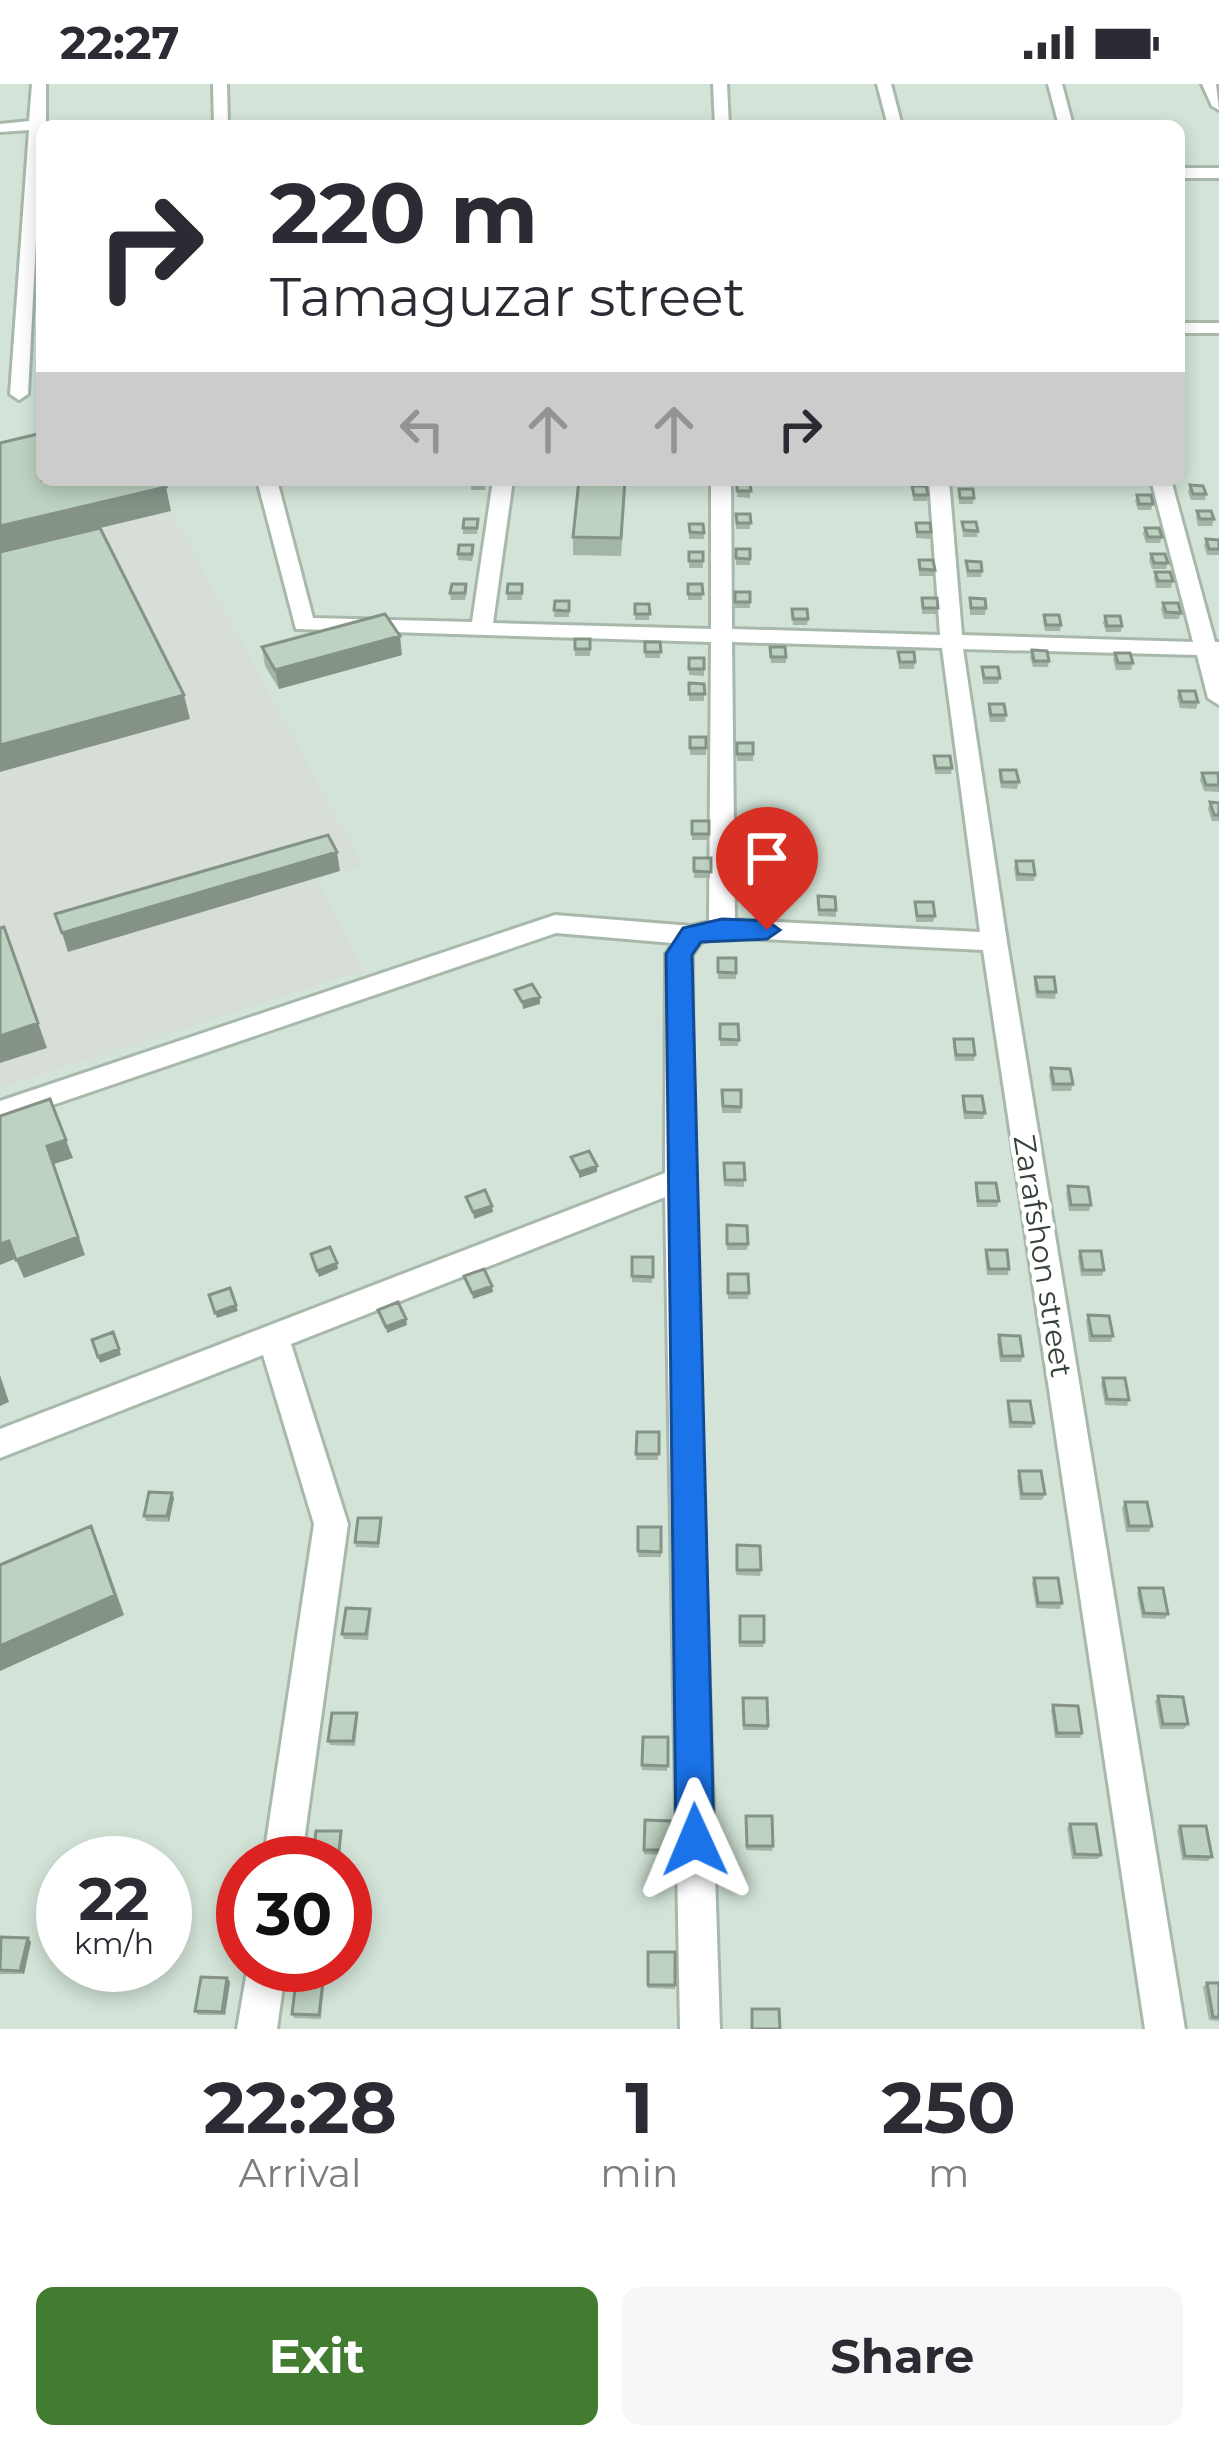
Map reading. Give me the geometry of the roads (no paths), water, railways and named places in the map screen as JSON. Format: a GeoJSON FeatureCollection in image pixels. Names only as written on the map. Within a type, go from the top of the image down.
{"type":"FeatureCollection","features":[{"type":"Feature","properties":{"kind":"street"},"geometry":{"type":"LineString","coordinates":[[39,84],[39,120]]}},
{"type":"Feature","properties":{"kind":"street"},"geometry":{"type":"LineString","coordinates":[[220,84],[221,120]]}},
{"type":"Feature","properties":{"kind":"street"},"geometry":{"type":"LineString","coordinates":[[720,84],[722,120]]}},
{"type":"Feature","properties":{"kind":"street"},"geometry":{"type":"LineString","coordinates":[[884,84],[893,120]]}},
{"type":"Feature","properties":{"kind":"street"},"geometry":{"type":"LineString","coordinates":[[1055,84],[1064,120]]}},
{"type":"Feature","properties":{"kind":"street"},"geometry":{"type":"LineString","coordinates":[[1209,84],[1219,106]]}},
{"type":"Feature","properties":{"kind":"street"},"geometry":{"type":"LineString","coordinates":[[0,128],[36,125]]}},
{"type":"Feature","properties":{"kind":"street"},"geometry":{"type":"LineString","coordinates":[[1185,172],[1219,172]]}},
{"type":"Feature","properties":{"kind":"street"},"geometry":{"type":"LineString","coordinates":[[19,394],[32,302],[36,201]]}},
{"type":"Feature","properties":{"kind":"street"},"geometry":{"type":"LineString","coordinates":[[0,292],[32,302]]}},
{"type":"Feature","properties":{"kind":"street"},"geometry":{"type":"LineString","coordinates":[[1185,328],[1219,328]]}},
{"type":"Feature","properties":{"kind":"street"},"geometry":{"type":"LineString","coordinates":[[269,486],[304,624],[1212,649]]}},
{"type":"Feature","properties":{"kind":"street"},"geometry":{"type":"LineString","coordinates":[[481,631],[502,486]]}},
{"type":"Feature","properties":{"kind":"street"},"geometry":{"type":"LineString","coordinates":[[700,2029],[679,1179],[679,954],[707,931],[721,486]]}},
{"type":"Feature","properties":{"kind":"street","name":"Zarafshon street"},"geometry":{"type":"LineString","coordinates":[[939,486],[952,645],[994,942],[1165,2029]]}},
{"type":"Feature","properties":{"kind":"street"},"geometry":{"type":"LineString","coordinates":[[1163,486],[1212,649],[1219,698]]}},
{"type":"Feature","properties":{"kind":"street"},"geometry":{"type":"LineString","coordinates":[[0,1112],[555,924],[994,942]]}},
{"type":"Feature","properties":{"kind":"street"},"geometry":{"type":"LineString","coordinates":[[0,1444],[679,1179]]}},
{"type":"Feature","properties":{"kind":"street"},"geometry":{"type":"LineString","coordinates":[[273,1336],[332,1524],[285,1836]]}},
{"type":"Feature","properties":{"kind":"street"},"geometry":{"type":"LineString","coordinates":[[257,2029],[262,1992]]}}]}
